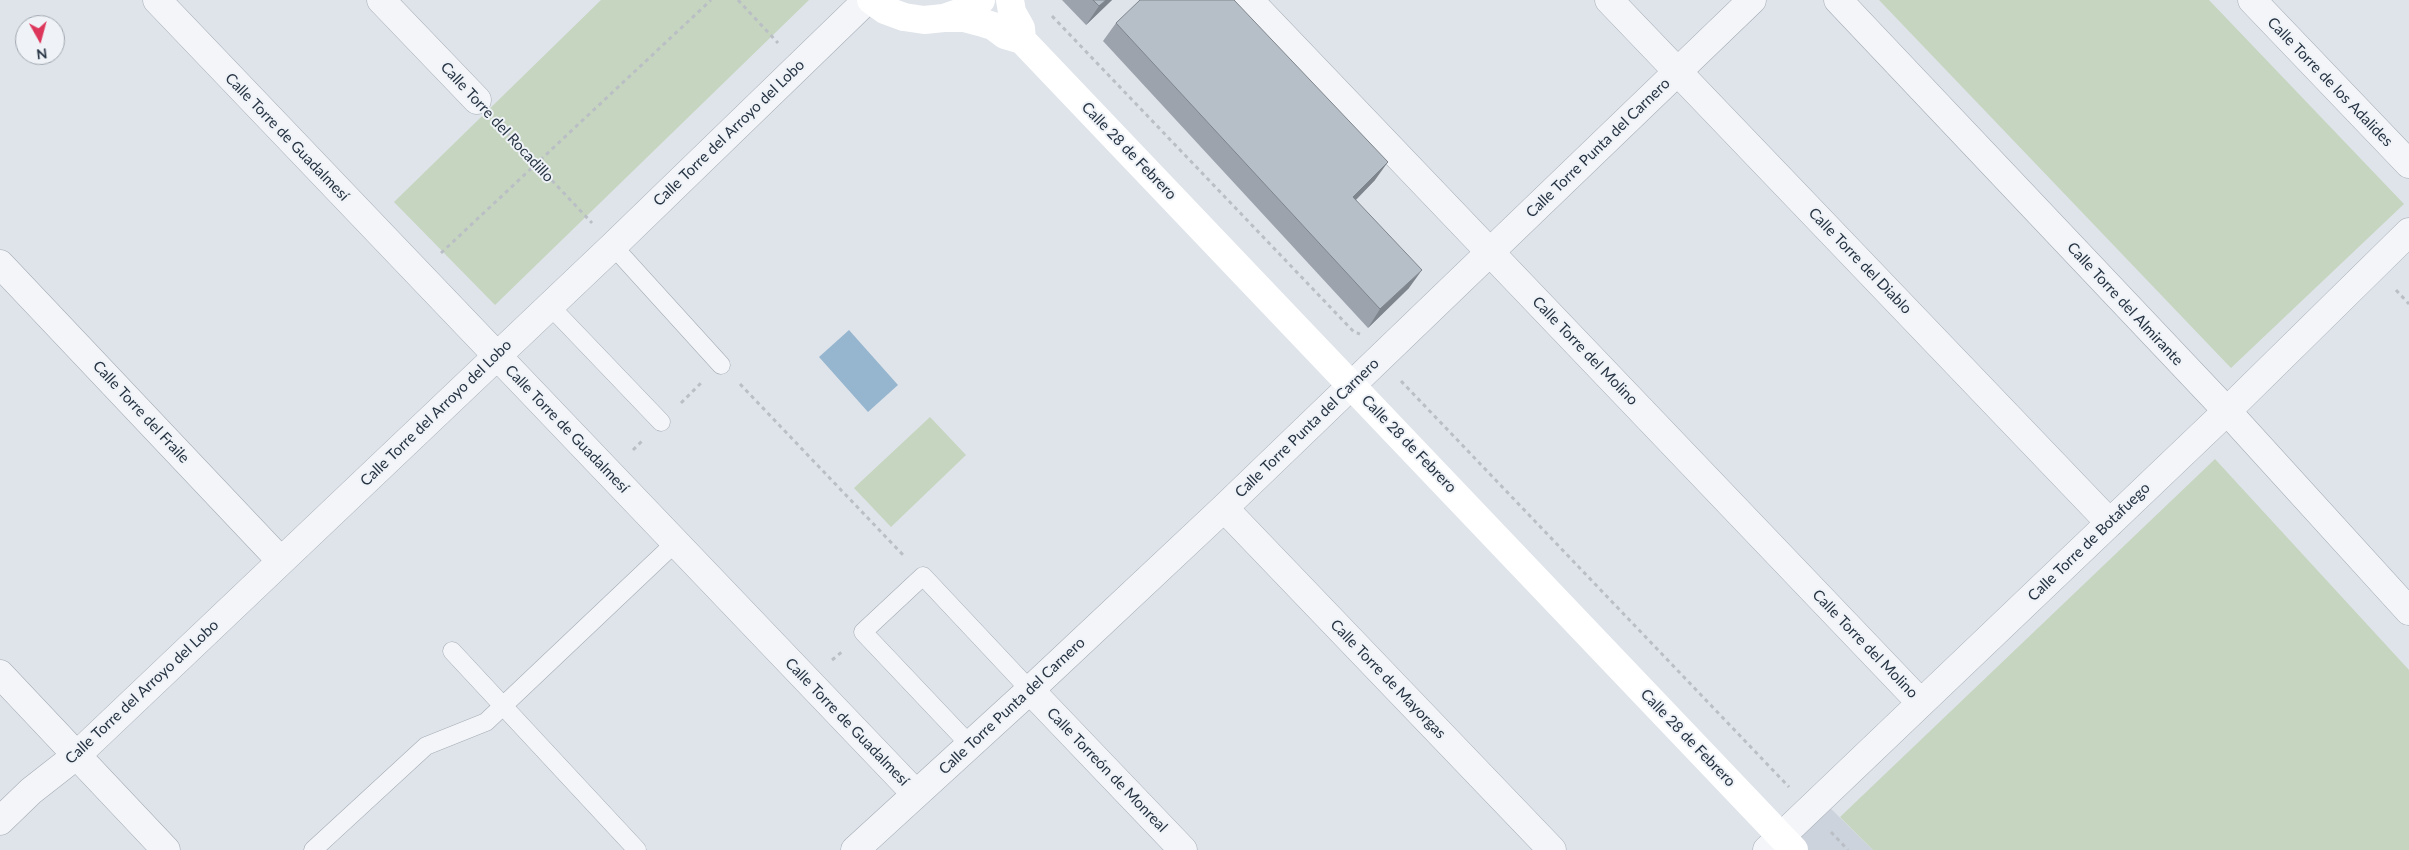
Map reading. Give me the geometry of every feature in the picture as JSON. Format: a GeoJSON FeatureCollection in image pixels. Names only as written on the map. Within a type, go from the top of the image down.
{"type":"FeatureCollection","features":[{"type":"Feature","properties":{"kind":"street","name":"Calle Torre de Guadalmesí"},"geometry":{"type":"LineString","coordinates":[[157,0],[916,794]]}},
{"type":"Feature","properties":{"kind":"street","name":"Calle Torre del Rocadillo"},"geometry":{"type":"LineString","coordinates":[[381,0],[477,100]]}},
{"type":"Feature","properties":{"kind":"street","name":"Calle Torre del Arroyo del Lobo"},"geometry":{"type":"LineString","coordinates":[[0,821],[31,791],[77,755],[869,0]]}},
{"type":"Feature","properties":{"kind":"street"},"geometry":{"type":"LineString","coordinates":[[869,0],[885,10],[904,18],[924,20],[944,18],[964,11],[981,0]]}},
{"type":"Feature","properties":{"kind":"street","name":"Calle 28 de Febrero"},"geometry":{"type":"LineString","coordinates":[[1010,0],[1012,12],[1021,28],[1022,40]]}},
{"type":"Feature","properties":{"kind":"street","name":"Calle Torre del Molino"},"geometry":{"type":"LineString","coordinates":[[1249,0],[1921,703]]}},
{"type":"Feature","properties":{"kind":"street","name":"Calle Torre del Diablo"},"geometry":{"type":"LineString","coordinates":[[1609,0],[2110,523]]}},
{"type":"Feature","properties":{"kind":"street","name":"Calle Torre Punta del Carnero"},"geometry":{"type":"LineString","coordinates":[[855,850],[1030,690],[1224,508],[1752,0]]}},
{"type":"Feature","properties":{"kind":"street","name":"Calle Torre del Almirante"},"geometry":{"type":"LineString","coordinates":[[1838,0],[2227,410],[2409,611]]}},
{"type":"Feature","properties":{"kind":"street","name":"Calle Torre de los Adalides"},"geometry":{"type":"LineString","coordinates":[[2252,0],[2409,164]]}},
{"type":"Feature","properties":{"kind":"street","name":"Calle 28 de Febrero"},"geometry":{"type":"LineString","coordinates":[[944,18],[964,18],[983,23],[993,26],[1005,36],[1022,40],[1352,384],[1781,846]]}},
{"type":"Feature","properties":{"kind":"street","name":"Calle Torre de Botafuego"},"geometry":{"type":"LineString","coordinates":[[1781,846],[1813,807],[2110,523],[2409,232]]}},
{"type":"Feature","properties":{"kind":"street","name":"Calle Torre del Fraile"},"geometry":{"type":"LineString","coordinates":[[0,264],[281,561]]}},
{"type":"Feature","properties":{"kind":"street","name":"Calle Torre de Mayorgas"},"geometry":{"type":"LineString","coordinates":[[1224,508],[1552,850]]}},
{"type":"Feature","properties":{"kind":"street"},"geometry":{"type":"LineString","coordinates":[[0,674],[166,850]]}},
{"type":"Feature","properties":{"kind":"street","name":"Calle Torreón de Monreal"},"geometry":{"type":"LineString","coordinates":[[1030,690],[1183,850]]}},
{"type":"Feature","properties":{"kind":"lane"},"geometry":{"type":"LineString","coordinates":[[612,246],[721,365]]}},
{"type":"Feature","properties":{"kind":"lane"},"geometry":{"type":"LineString","coordinates":[[549,305],[661,422]]}},
{"type":"Feature","properties":{"kind":"lane"},"geometry":{"type":"LineString","coordinates":[[313,850],[426,746],[486,722],[675,543]]}},
{"type":"Feature","properties":{"kind":"lane"},"geometry":{"type":"LineString","coordinates":[[970,745],[863,632],[923,576],[1030,690]]}},
{"type":"Feature","properties":{"kind":"lane"},"geometry":{"type":"LineString","coordinates":[[452,651],[637,850]]}},
{"type":"Feature","properties":{"kind":"path"},"geometry":{"type":"LineString","coordinates":[[419,274],[711,0]]}},
{"type":"Feature","properties":{"kind":"path"},"geometry":{"type":"LineString","coordinates":[[738,0],[799,66]]}},
{"type":"Feature","properties":{"kind":"path"},"geometry":{"type":"LineString","coordinates":[[1049,12],[1354,332],[1364,336],[1394,366],[1396,374],[1412,393],[1784,782],[1799,792],[1824,818],[1831,832],[1848,850]]}},
{"type":"Feature","properties":{"kind":"path","name":"Calle Torre del Rocadillo"},"geometry":{"type":"LineString","coordinates":[[477,100],[612,246]]}},
{"type":"Feature","properties":{"kind":"path"},"geometry":{"type":"LineString","coordinates":[[609,474],[721,365],[923,576]]}},
{"type":"Feature","properties":{"kind":"path"},"geometry":{"type":"LineString","coordinates":[[808,682],[863,632]]}},
{"type":"Feature","properties":{"kind":"shaded area"},"geometry":{"type":"Polygon","coordinates":[[[1821,799],[1873,850],[1767,850],[1821,799]]]}},
{"type":"Feature","properties":{"kind":"green space"},"geometry":{"type":"Polygon","coordinates":[[[601,0],[809,0],[495,305],[394,202],[601,0]]]}},
{"type":"Feature","properties":{"kind":"green space"},"geometry":{"type":"Polygon","coordinates":[[[1879,0],[2209,0],[2404,204],[2231,368],[1879,0]]]}},
{"type":"Feature","properties":{"kind":"green space"},"geometry":{"type":"Polygon","coordinates":[[[930,417],[966,455],[891,527],[854,488],[930,417]]]}},
{"type":"Feature","properties":{"kind":"green space"},"geometry":{"type":"Polygon","coordinates":[[[2215,459],[2409,670],[2409,850],[1873,850],[1840,817],[2215,459]]]}},
{"type":"Feature","properties":{"kind":"water"},"geometry":{"type":"Polygon","coordinates":[[[849,330],[898,385],[868,412],[819,357],[849,330]]]}},
{"type":"Feature","properties":{"kind":"building"},"geometry":{"type":"Polygon","coordinates":[[[1093,0],[1106,0],[1099,6],[1093,0]]]}},
{"type":"Feature","properties":{"kind":"building"},"geometry":{"type":"Polygon","coordinates":[[[1140,0],[1234,0],[1388,162],[1353,197],[1422,270],[1380,309],[1116,23],[1140,0]]]}}]}
